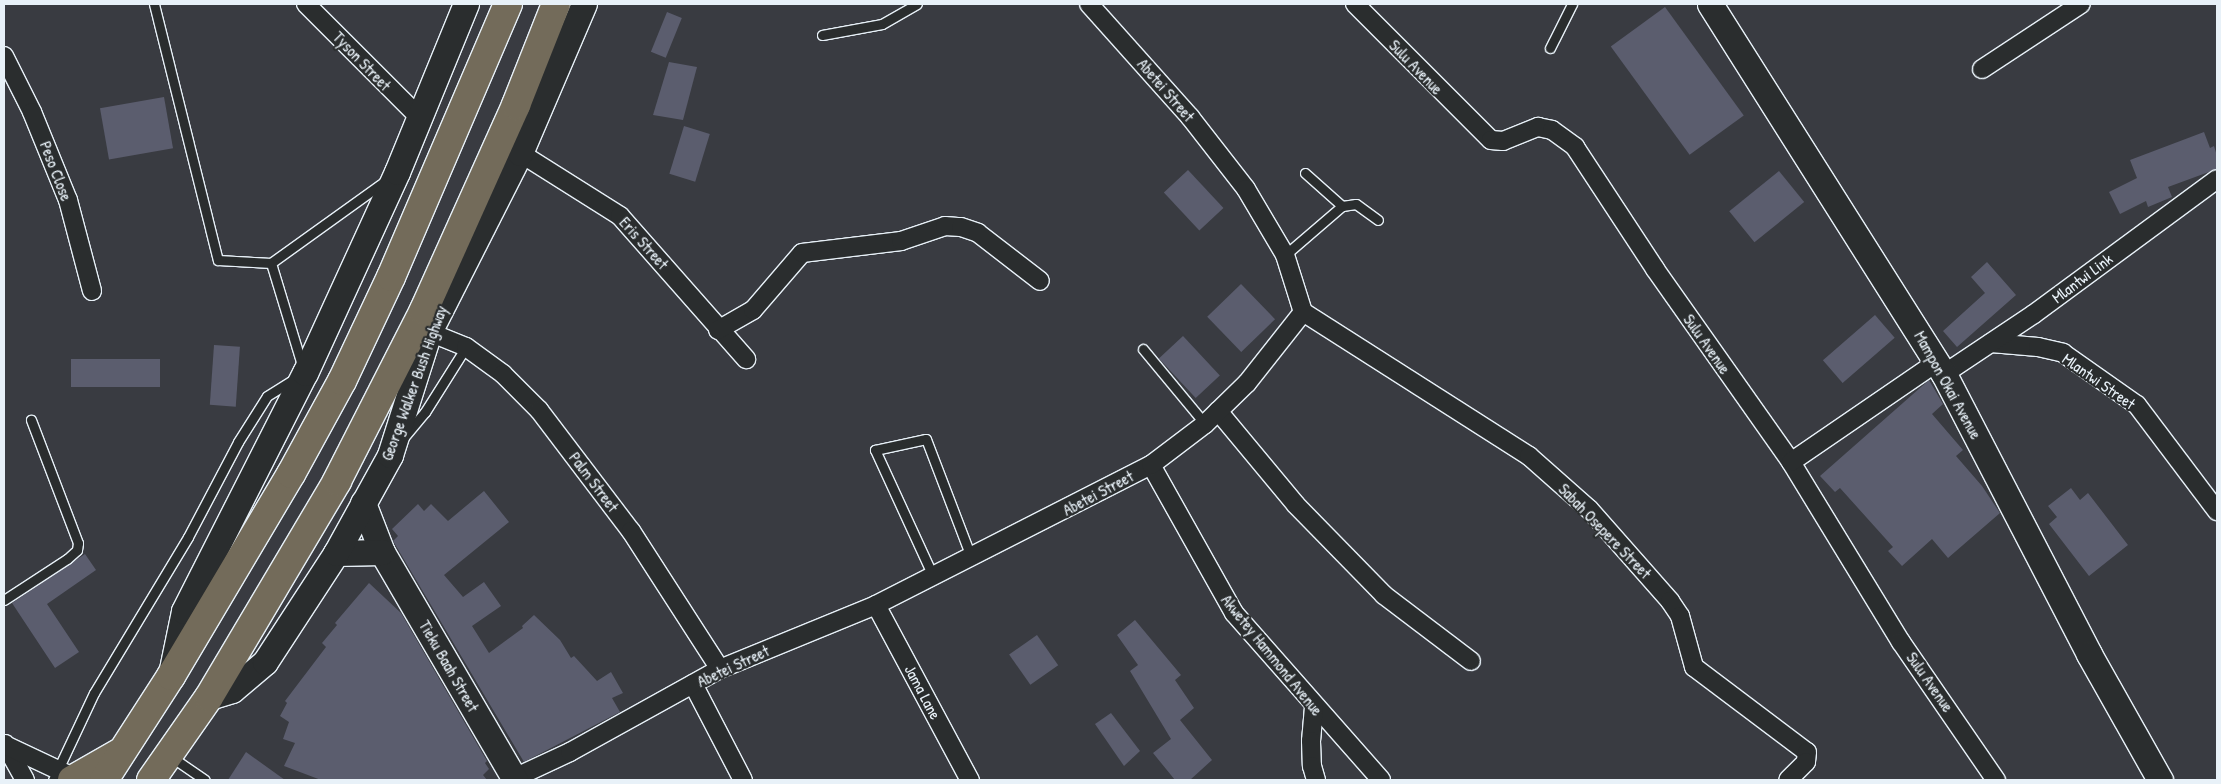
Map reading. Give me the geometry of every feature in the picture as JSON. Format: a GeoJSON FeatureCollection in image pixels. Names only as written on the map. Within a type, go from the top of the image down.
{"type":"FeatureCollection","features":[{"type":"Feature","properties":{"kind":"highway"},"geometry":{"type":"LineString","coordinates":[[104,780],[171,676],[291,474],[342,381],[391,277],[508,4]]}},
{"type":"Feature","properties":{"kind":"highway","name":"George Walker Bush Highway"},"geometry":{"type":"LineString","coordinates":[[151,780],[209,697],[336,481],[424,310],[516,105],[556,4]]}},
{"type":"Feature","properties":{"kind":"highway"},"geometry":{"type":"LineString","coordinates":[[65,777],[125,750]]}},
{"type":"Feature","properties":{"kind":"street","name":"Tyson Street"},"geometry":{"type":"LineString","coordinates":[[306,4],[419,117]]}},
{"type":"Feature","properties":{"kind":"street"},"geometry":{"type":"LineString","coordinates":[[171,676],[184,611],[304,373],[397,172],[466,4]]}},
{"type":"Feature","properties":{"kind":"street","name":"George Walker Bush Highway"},"geometry":{"type":"LineString","coordinates":[[209,697],[232,690],[265,662],[336,552],[390,454],[430,332],[520,153],[584,4]]}},
{"type":"Feature","properties":{"kind":"street","name":"Abetei Street"},"geometry":{"type":"LineString","coordinates":[[513,780],[570,752],[720,669],[876,605],[1151,465],[1205,424],[1275,350],[1303,312],[1285,255],[1246,189],[1190,117],[1089,4]]}},
{"type":"Feature","properties":{"kind":"street","name":"Sulu Avenue"},"geometry":{"type":"LineString","coordinates":[[1355,4],[1491,140],[1503,141],[1538,127],[1552,130],[1575,146],[1666,285],[1792,462],[1901,642],[1996,780]]}},
{"type":"Feature","properties":{"kind":"street","name":"Mampon Okai Avenue"},"geometry":{"type":"LineString","coordinates":[[1710,4],[1941,368],[2089,654],[2160,780]]}},
{"type":"Feature","properties":{"kind":"street"},"geometry":{"type":"LineString","coordinates":[[1982,69],[2081,4]]}},
{"type":"Feature","properties":{"kind":"street","name":"Peso Close"},"geometry":{"type":"LineString","coordinates":[[4,56],[32,112],[68,200],[92,291]]}},
{"type":"Feature","properties":{"kind":"street","name":"Eris Street"},"geometry":{"type":"LineString","coordinates":[[520,153],[620,216],[718,330],[746,359]]}},
{"type":"Feature","properties":{"kind":"street","name":"Mlantwi Link"},"geometry":{"type":"LineString","coordinates":[[1792,462],[1941,368],[1991,343],[2217,179]]}},
{"type":"Feature","properties":{"kind":"street"},"geometry":{"type":"LineString","coordinates":[[718,330],[753,310],[802,253],[901,241],[945,226],[961,226],[978,233],[1040,281]]}},
{"type":"Feature","properties":{"kind":"street","name":"Sabah Osepere Street"},"geometry":{"type":"LineString","coordinates":[[1303,312],[1529,456],[1589,509],[1680,616],[1694,667],[1807,752],[1806,762],[1788,780]]}},
{"type":"Feature","properties":{"kind":"street","name":"Palm Street"},"geometry":{"type":"LineString","coordinates":[[430,332],[466,347],[503,374],[560,436],[631,532],[720,669]]}},
{"type":"Feature","properties":{"kind":"street","name":"Mlantwi Street"},"geometry":{"type":"LineString","coordinates":[[1991,343],[2038,347],[2063,354],[2137,405],[2217,511]]}},
{"type":"Feature","properties":{"kind":"street"},"geometry":{"type":"LineString","coordinates":[[1218,411],[1296,505],[1384,595],[1471,661]]}},
{"type":"Feature","properties":{"kind":"street","name":"Akwetey Hammond Avenue"},"geometry":{"type":"LineString","coordinates":[[1151,465],[1221,594],[1314,707],[1381,780]]}},
{"type":"Feature","properties":{"kind":"street","name":"Tieku Baah Street"},"geometry":{"type":"LineString","coordinates":[[363,503],[382,552],[513,780]]}},
{"type":"Feature","properties":{"kind":"street"},"geometry":{"type":"LineString","coordinates":[[336,552],[382,552]]}},
{"type":"Feature","properties":{"kind":"street","name":"Jama Lane"},"geometry":{"type":"LineString","coordinates":[[876,605],[970,780]]}},
{"type":"Feature","properties":{"kind":"street"},"geometry":{"type":"LineString","coordinates":[[693,684],[743,780]]}},
{"type":"Feature","properties":{"kind":"street"},"geometry":{"type":"LineString","coordinates":[[1314,707],[1310,741],[1312,766],[1316,780]]}},
{"type":"Feature","properties":{"kind":"street"},"geometry":{"type":"LineString","coordinates":[[5,744],[65,777]]}},
{"type":"Feature","properties":{"kind":"street"},"geometry":{"type":"LineString","coordinates":[[5,744],[19,777]]}},
{"type":"Feature","properties":{"kind":"lane"},"geometry":{"type":"LineString","coordinates":[[154,4],[218,260],[271,262],[397,172]]}},
{"type":"Feature","properties":{"kind":"lane"},"geometry":{"type":"LineString","coordinates":[[822,35],[882,24],[917,4]]}},
{"type":"Feature","properties":{"kind":"lane"},"geometry":{"type":"LineString","coordinates":[[1550,48],[1572,4]]}},
{"type":"Feature","properties":{"kind":"lane"},"geometry":{"type":"LineString","coordinates":[[1306,173],[1342,206]]}},
{"type":"Feature","properties":{"kind":"lane"},"geometry":{"type":"LineString","coordinates":[[1285,255],[1342,206],[1356,204],[1378,220]]}},
{"type":"Feature","properties":{"kind":"lane"},"geometry":{"type":"LineString","coordinates":[[65,777],[94,693],[267,396],[304,373],[271,262]]}},
{"type":"Feature","properties":{"kind":"lane"},"geometry":{"type":"LineString","coordinates":[[390,454],[425,412],[466,347]]}},
{"type":"Feature","properties":{"kind":"lane"},"geometry":{"type":"LineString","coordinates":[[1143,348],[1205,424]]}},
{"type":"Feature","properties":{"kind":"lane"},"geometry":{"type":"LineString","coordinates":[[4,600],[67,559],[78,544],[31,420]]}},
{"type":"Feature","properties":{"kind":"lane"},"geometry":{"type":"LineString","coordinates":[[933,576],[875,450],[882,446],[926,439],[971,557]]}},
{"type":"Feature","properties":{"kind":"lane"},"geometry":{"type":"LineString","coordinates":[[168,755],[205,780]]}},
{"type":"Feature","properties":{"kind":"building"},"geometry":{"type":"Polygon","coordinates":[[[1665,7],[1744,115],[1690,155],[1611,46],[1665,7]]]}},
{"type":"Feature","properties":{"kind":"building"},"geometry":{"type":"Polygon","coordinates":[[[667,12],[682,18],[666,58],[651,52],[667,12]]]}},
{"type":"Feature","properties":{"kind":"building"},"geometry":{"type":"Polygon","coordinates":[[[669,62],[697,67],[683,120],[653,115],[669,62]]]}},
{"type":"Feature","properties":{"kind":"building"},"geometry":{"type":"Polygon","coordinates":[[[164,97],[173,148],[109,159],[100,108],[164,97]]]}},
{"type":"Feature","properties":{"kind":"building"},"geometry":{"type":"Polygon","coordinates":[[[684,126],[710,134],[695,182],[669,174],[684,126]]]}},
{"type":"Feature","properties":{"kind":"building"},"geometry":{"type":"Polygon","coordinates":[[[2204,132],[2210,148],[2214,146],[2217,156],[2217,169],[2168,187],[2172,197],[2148,207],[2146,201],[2120,214],[2109,192],[2137,178],[2130,160],[2204,132]]]}},
{"type":"Feature","properties":{"kind":"building"},"geometry":{"type":"Polygon","coordinates":[[[1188,170],[1223,208],[1199,231],[1164,193],[1188,170]]]}},
{"type":"Feature","properties":{"kind":"building"},"geometry":{"type":"Polygon","coordinates":[[[1779,171],[1804,202],[1754,242],[1729,211],[1779,171]]]}},
{"type":"Feature","properties":{"kind":"building"},"geometry":{"type":"Polygon","coordinates":[[[1987,262],[2016,295],[1957,347],[1943,331],[1985,293],[1971,277],[1987,262]]]}},
{"type":"Feature","properties":{"kind":"building"},"geometry":{"type":"Polygon","coordinates":[[[1241,284],[1275,319],[1241,352],[1207,317],[1241,284]]]}},
{"type":"Feature","properties":{"kind":"building"},"geometry":{"type":"Polygon","coordinates":[[[1875,315],[1895,338],[1843,383],[1823,360],[1875,315]]]}},
{"type":"Feature","properties":{"kind":"building"},"geometry":{"type":"Polygon","coordinates":[[[1183,336],[1220,375],[1196,398],[1159,359],[1183,336]]]}},
{"type":"Feature","properties":{"kind":"building"},"geometry":{"type":"Polygon","coordinates":[[[214,345],[240,347],[236,407],[210,405],[214,345]]]}},
{"type":"Feature","properties":{"kind":"building"},"geometry":{"type":"Polygon","coordinates":[[[71,359],[160,359],[160,387],[71,387],[71,359]]]}},
{"type":"Feature","properties":{"kind":"building"},"geometry":{"type":"Polygon","coordinates":[[[1929,380],[1943,404],[1932,414],[1963,450],[1956,456],[1982,486],[2000,513],[1948,558],[1932,539],[1902,566],[1888,551],[1893,547],[1840,488],[1835,492],[1820,476],[1929,380]]]}},
{"type":"Feature","properties":{"kind":"building"},"geometry":{"type":"Polygon","coordinates":[[[2071,488],[2080,500],[2088,493],[2128,545],[2089,576],[2049,524],[2057,517],[2048,506],[2071,488]]]}},
{"type":"Feature","properties":{"kind":"building"},"geometry":{"type":"Polygon","coordinates":[[[484,491],[509,522],[444,575],[463,597],[484,582],[501,606],[472,626],[489,653],[523,628],[522,626],[534,615],[560,640],[571,658],[574,656],[597,681],[611,672],[623,693],[612,698],[620,712],[524,762],[393,541],[398,536],[392,529],[418,504],[424,511],[431,504],[448,521],[484,491]]]}},
{"type":"Feature","properties":{"kind":"building"},"geometry":{"type":"Polygon","coordinates":[[[85,554],[96,570],[47,604],[79,652],[55,668],[12,603],[85,554]]]}},
{"type":"Feature","properties":{"kind":"building"},"geometry":{"type":"Polygon","coordinates":[[[369,583],[401,613],[487,761],[485,763],[489,769],[483,775],[487,780],[321,780],[284,766],[295,743],[283,739],[289,722],[280,716],[287,703],[285,701],[326,647],[322,643],[337,625],[335,623],[369,583]]]}},
{"type":"Feature","properties":{"kind":"building"},"geometry":{"type":"Polygon","coordinates":[[[1135,620],[1181,675],[1175,680],[1194,708],[1180,720],[1212,760],[1190,780],[1175,780],[1153,753],[1171,739],[1130,671],[1138,665],[1117,635],[1135,620]]]}},
{"type":"Feature","properties":{"kind":"building"},"geometry":{"type":"Polygon","coordinates":[[[1037,635],[1058,665],[1030,685],[1009,655],[1037,635]]]}},
{"type":"Feature","properties":{"kind":"building"},"geometry":{"type":"Polygon","coordinates":[[[1111,713],[1140,751],[1124,766],[1095,724],[1111,713]]]}},
{"type":"Feature","properties":{"kind":"building"},"geometry":{"type":"Polygon","coordinates":[[[246,752],[285,780],[228,780],[246,752]]]}}]}
